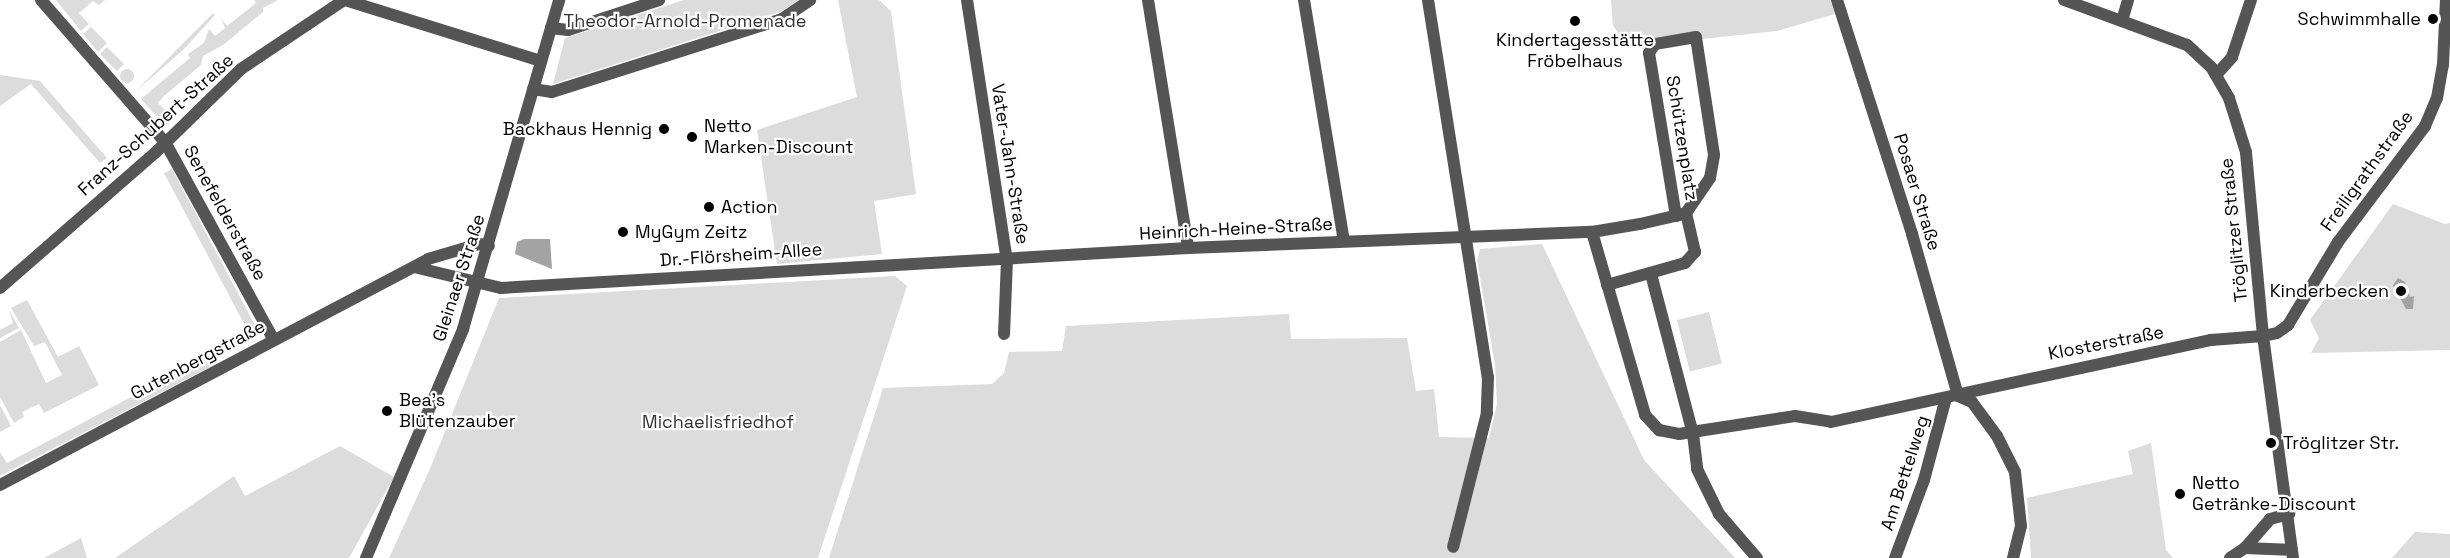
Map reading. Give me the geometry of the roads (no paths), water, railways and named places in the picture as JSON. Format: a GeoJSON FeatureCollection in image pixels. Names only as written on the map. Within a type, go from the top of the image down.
{"type":"FeatureCollection","features":[{"type":"Feature","properties":{"kind":"street","name":"Senefelderstraße"},"geometry":{"type":"LineString","coordinates":[[41,0],[165,142],[274,340]]}},
{"type":"Feature","properties":{"kind":"street","name":"Franz-Schubert-Straße"},"geometry":{"type":"LineString","coordinates":[[0,288],[165,142],[241,69],[345,0]]}},
{"type":"Feature","properties":{"kind":"street"},"geometry":{"type":"LineString","coordinates":[[345,0],[541,61]]}},
{"type":"Feature","properties":{"kind":"street","name":"Gleinaer Straße"},"geometry":{"type":"LineString","coordinates":[[366,558],[445,377],[478,283],[559,0]]}},
{"type":"Feature","properties":{"kind":"street"},"geometry":{"type":"LineString","coordinates":[[551,28],[568,30],[659,0]]}},
{"type":"Feature","properties":{"kind":"street"},"geometry":{"type":"LineString","coordinates":[[533,88],[552,92],[782,19],[810,0]]}},
{"type":"Feature","properties":{"kind":"street","name":"Vater-Jahn-Straße"},"geometry":{"type":"LineString","coordinates":[[967,0],[1007,260],[1004,334]]}},
{"type":"Feature","properties":{"kind":"street"},"geometry":{"type":"LineString","coordinates":[[1148,0],[1188,248]]}},
{"type":"Feature","properties":{"kind":"street"},"geometry":{"type":"LineString","coordinates":[[1304,0],[1344,241]]}},
{"type":"Feature","properties":{"kind":"street"},"geometry":{"type":"LineString","coordinates":[[1428,0],[1468,236],[1488,377],[1487,413],[1453,547]]}},
{"type":"Feature","properties":{"kind":"street","name":"Posaer Straße"},"geometry":{"type":"LineString","coordinates":[[1837,0],[1912,234],[1952,397]]}},
{"type":"Feature","properties":{"kind":"street","name":"Tröglitzer Straße"},"geometry":{"type":"LineString","coordinates":[[2064,0],[2187,45],[2203,57],[2229,98],[2250,177],[2263,336],[2293,554]]}},
{"type":"Feature","properties":{"kind":"street"},"geometry":{"type":"LineString","coordinates":[[2122,21],[2128,0]]}},
{"type":"Feature","properties":{"kind":"street"},"geometry":{"type":"LineString","coordinates":[[2216,75],[2232,57],[2251,0]]}},
{"type":"Feature","properties":{"kind":"street","name":"Freiligrathstraße"},"geometry":{"type":"LineString","coordinates":[[2263,336],[2277,333],[2288,325],[2338,242],[2425,126],[2437,98],[2443,65],[2446,0]]}},
{"type":"Feature","properties":{"kind":"street","name":"Schützenplatz"},"geometry":{"type":"LineString","coordinates":[[1468,236],[1592,232],[1681,215],[1710,178],[1714,155],[1696,37],[1655,44],[1649,53],[1681,215],[1695,252],[1685,263],[1607,285]]}},
{"type":"Feature","properties":{"kind":"street"},"geometry":{"type":"LineString","coordinates":[[1592,232],[1645,415],[1659,430],[1693,434],[1795,416],[1831,422],[1952,397],[1972,402],[1997,436],[2015,472],[2021,526],[2013,558]]}},
{"type":"Feature","properties":{"kind":"street","name":"Heinrich-Heine-Straße"},"geometry":{"type":"LineString","coordinates":[[1007,260],[1188,248],[1468,236]]}},
{"type":"Feature","properties":{"kind":"street","name":"Gutenbergstraße"},"geometry":{"type":"LineString","coordinates":[[0,485],[414,267],[444,254],[479,244],[489,246]]}},
{"type":"Feature","properties":{"kind":"street","name":"Dr.-Flörsheim-Allee"},"geometry":{"type":"LineString","coordinates":[[478,283],[501,288],[1007,260]]}},
{"type":"Feature","properties":{"kind":"street"},"geometry":{"type":"LineString","coordinates":[[414,267],[478,283]]}},
{"type":"Feature","properties":{"kind":"street"},"geometry":{"type":"LineString","coordinates":[[1651,274],[1693,434],[1697,469],[1719,514],[1757,558]]}},
{"type":"Feature","properties":{"kind":"street","name":"Klosterstraße"},"geometry":{"type":"LineString","coordinates":[[1952,397],[2211,340],[2263,336]]}},
{"type":"Feature","properties":{"kind":"street","name":"Am Bettelweg"},"geometry":{"type":"LineString","coordinates":[[1895,558],[1952,397]]}},
{"type":"Feature","properties":{"kind":"street"},"geometry":{"type":"LineString","coordinates":[[2230,558],[2245,548],[2271,519],[2289,514]]}},
{"type":"Feature","properties":{"kind":"street"},"geometry":{"type":"LineString","coordinates":[[2245,548],[2293,554]]}},
{"type":"Feature","properties":{"kind":"place","name":"Schwimmhalle"},"geometry":{"type":"Point","coordinates":[2433,19]}},
{"type":"Feature","properties":{"kind":"place","name":"Kindertagesstätte Fröbelhaus"},"geometry":{"type":"Point","coordinates":[1575,21]}},
{"type":"Feature","properties":{"kind":"place","name":"Backhaus Hennig"},"geometry":{"type":"Point","coordinates":[664,129]}},
{"type":"Feature","properties":{"kind":"place","name":"Netto Marken-Discount"},"geometry":{"type":"Point","coordinates":[692,137]}},
{"type":"Feature","properties":{"kind":"place","name":"Action"},"geometry":{"type":"Point","coordinates":[709,207]}},
{"type":"Feature","properties":{"kind":"place","name":"MyGym Zeitz"},"geometry":{"type":"Point","coordinates":[623,232]}},
{"type":"Feature","properties":{"kind":"place","name":"Kinderbecken"},"geometry":{"type":"Point","coordinates":[2401,291]}},
{"type":"Feature","properties":{"kind":"place","name":"Bea's Blütenzauber"},"geometry":{"type":"Point","coordinates":[387,411]}},
{"type":"Feature","properties":{"kind":"place","name":"Tröglitzer Str."},"geometry":{"type":"Point","coordinates":[2271,443]}},
{"type":"Feature","properties":{"kind":"place","name":"Netto Getränke-Discount"},"geometry":{"type":"Point","coordinates":[2180,494]}},
{"type":"Feature","properties":{"kind":"park label","name":"Theodor-Arnold-Promenade"},"geometry":{"type":"Point","coordinates":[685,21]}},
{"type":"Feature","properties":{"kind":"park label","name":"Michaelisfriedhof"},"geometry":{"type":"Point","coordinates":[718,422]}}]}
